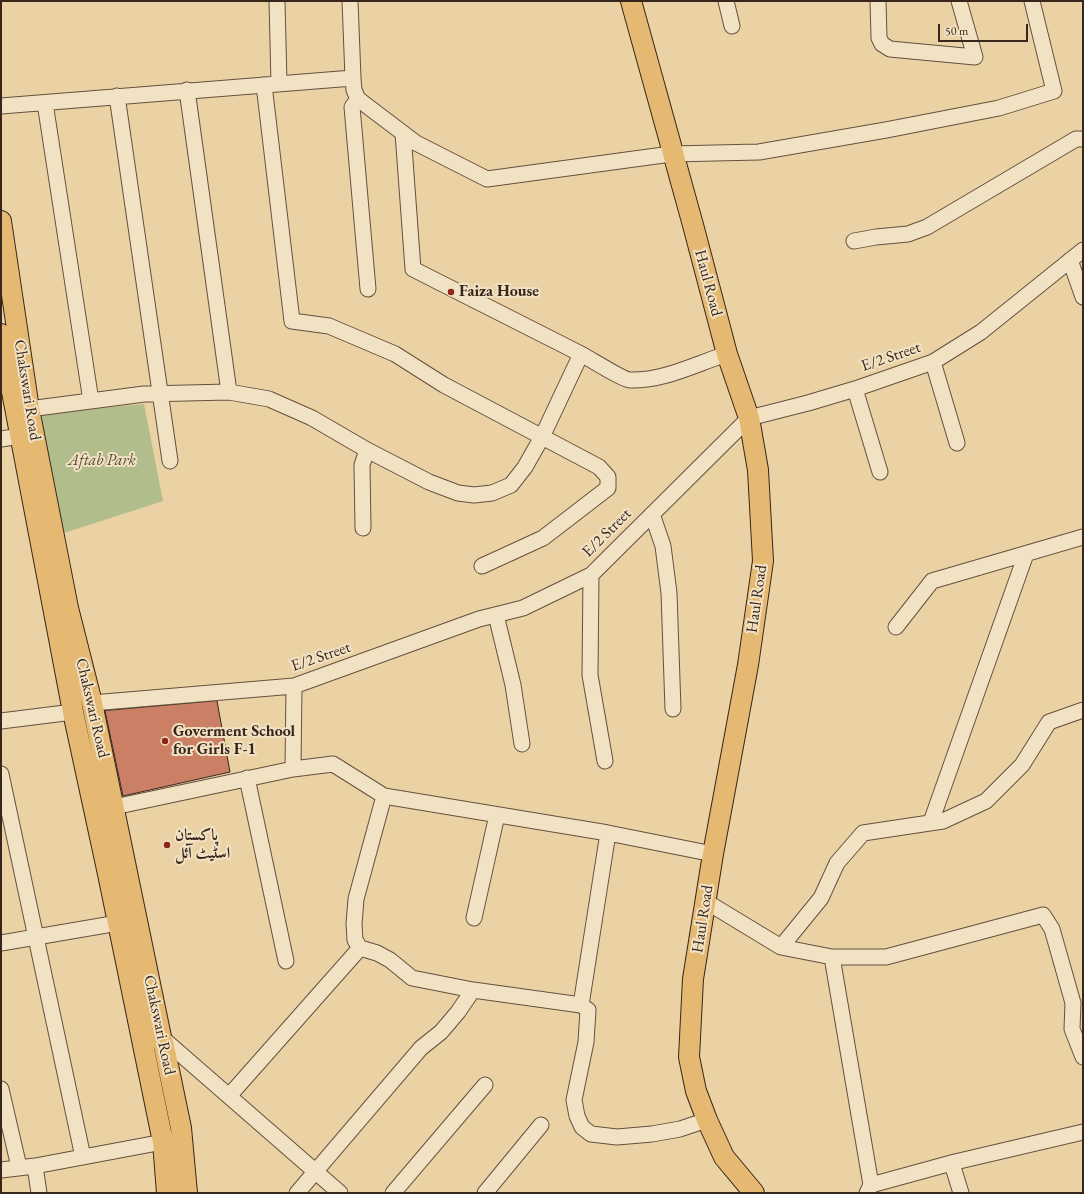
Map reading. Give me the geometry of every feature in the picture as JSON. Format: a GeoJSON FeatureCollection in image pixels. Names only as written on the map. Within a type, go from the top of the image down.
{"type":"FeatureCollection","features":[{"type":"Feature","properties":{"kind":"main road","name":"Haul Road"},"geometry":{"type":"LineString","coordinates":[[631,1],[727,354],[749,418],[758,470],[763,561],[748,665],[713,854],[693,979],[689,1057],[696,1090],[707,1120],[724,1157],[754,1193]]}},
{"type":"Feature","properties":{"kind":"main road","name":"Chakswari Road"},"geometry":{"type":"LineString","coordinates":[[1,222],[29,409],[68,608],[92,703],[160,1037],[164,1046],[181,1128],[187,1193]]}},
{"type":"Feature","properties":{"kind":"main road","name":"Chakswari Road"},"geometry":{"type":"LineString","coordinates":[[1,334],[10,438],[73,712],[118,923],[163,1142],[167,1193]]}},
{"type":"Feature","properties":{"kind":"street"},"geometry":{"type":"LineString","coordinates":[[277,1],[271,84],[292,321],[329,326],[395,354],[444,385],[600,467],[608,477],[608,488],[543,538],[482,566]]}},
{"type":"Feature","properties":{"kind":"street"},"geometry":{"type":"LineString","coordinates":[[350,1],[352,78],[354,90],[358,99],[416,143],[487,179],[673,154],[759,152],[886,130],[999,108],[1054,91],[1032,1]]}},
{"type":"Feature","properties":{"kind":"street"},"geometry":{"type":"LineString","coordinates":[[726,1],[732,26]]}},
{"type":"Feature","properties":{"kind":"street"},"geometry":{"type":"LineString","coordinates":[[878,1],[879,38],[882,44],[890,49],[976,57],[959,1]]}},
{"type":"Feature","properties":{"kind":"street"},"geometry":{"type":"LineString","coordinates":[[1,106],[352,78]]}},
{"type":"Feature","properties":{"kind":"street"},"geometry":{"type":"LineString","coordinates":[[187,90],[229,392]]}},
{"type":"Feature","properties":{"kind":"street"},"geometry":{"type":"LineString","coordinates":[[117,96],[170,461]]}},
{"type":"Feature","properties":{"kind":"street"},"geometry":{"type":"LineString","coordinates":[[358,99],[352,107],[368,289]]}},
{"type":"Feature","properties":{"kind":"street"},"geometry":{"type":"LineString","coordinates":[[45,103],[91,401]]}},
{"type":"Feature","properties":{"kind":"street"},"geometry":{"type":"LineString","coordinates":[[403,133],[413,269],[581,354],[628,380],[648,379],[672,374],[704,361],[727,354]]}},
{"type":"Feature","properties":{"kind":"street"},"geometry":{"type":"LineString","coordinates":[[854,241],[908,234],[927,227],[979,198],[1076,139],[1083,138]]}},
{"type":"Feature","properties":{"kind":"street","name":"E/2 Street"},"geometry":{"type":"LineString","coordinates":[[92,703],[294,686],[479,619],[522,608],[590,575],[749,418],[855,389],[933,362],[981,332],[1083,250]]}},
{"type":"Feature","properties":{"kind":"street"},"geometry":{"type":"LineString","coordinates":[[1070,260],[1083,297]]}},
{"type":"Feature","properties":{"kind":"street"},"geometry":{"type":"LineString","coordinates":[[29,409],[144,394],[229,392],[269,399],[312,418],[367,450],[443,488],[458,493],[474,495],[492,493],[511,485],[525,467],[542,437],[581,354]]}},
{"type":"Feature","properties":{"kind":"street"},"geometry":{"type":"LineString","coordinates":[[933,362],[957,443]]}},
{"type":"Feature","properties":{"kind":"street"},"geometry":{"type":"LineString","coordinates":[[855,389],[880,472]]}},
{"type":"Feature","properties":{"kind":"street"},"geometry":{"type":"LineString","coordinates":[[363,528],[362,465],[367,450]]}},
{"type":"Feature","properties":{"kind":"street"},"geometry":{"type":"LineString","coordinates":[[652,514],[663,546],[669,593],[673,709]]}},
{"type":"Feature","properties":{"kind":"street"},"geometry":{"type":"LineString","coordinates":[[896,627],[932,581],[1083,538]]}},
{"type":"Feature","properties":{"kind":"street"},"geometry":{"type":"LineString","coordinates":[[931,822],[1026,554]]}},
{"type":"Feature","properties":{"kind":"street"},"geometry":{"type":"LineString","coordinates":[[590,575],[590,675],[605,761]]}},
{"type":"Feature","properties":{"kind":"street"},"geometry":{"type":"LineString","coordinates":[[496,615],[513,685],[522,744]]}},
{"type":"Feature","properties":{"kind":"street"},"geometry":{"type":"LineString","coordinates":[[293,768],[294,686]]}},
{"type":"Feature","properties":{"kind":"street"},"geometry":{"type":"LineString","coordinates":[[781,947],[821,898],[837,863],[863,833],[943,821],[986,801],[1022,765],[1049,722],[1083,710]]}},
{"type":"Feature","properties":{"kind":"street"},"geometry":{"type":"LineString","coordinates":[[1,722],[73,712]]}},
{"type":"Feature","properties":{"kind":"street"},"geometry":{"type":"LineString","coordinates":[[114,806],[293,768],[333,764],[384,796],[608,833],[713,854]]}},
{"type":"Feature","properties":{"kind":"street"},"geometry":{"type":"LineString","coordinates":[[1,774],[83,1157]]}},
{"type":"Feature","properties":{"kind":"street"},"geometry":{"type":"LineString","coordinates":[[247,778],[286,961]]}},
{"type":"Feature","properties":{"kind":"street"},"geometry":{"type":"LineString","coordinates":[[384,796],[356,899],[354,924],[355,940],[360,948],[377,953],[390,960],[412,978],[473,990],[581,1005],[588,1010],[586,1042],[574,1100],[577,1116],[582,1127],[591,1134],[617,1137],[652,1134],[673,1130],[707,1120]]}},
{"type":"Feature","properties":{"kind":"street"},"geometry":{"type":"LineString","coordinates":[[474,918],[497,815]]}},
{"type":"Feature","properties":{"kind":"street"},"geometry":{"type":"LineString","coordinates":[[581,1005],[608,833]]}},
{"type":"Feature","properties":{"kind":"street"},"geometry":{"type":"LineString","coordinates":[[706,901],[781,947],[832,957],[886,957],[1043,915],[1052,928],[1078,1000],[1072,1029],[1083,1057]]}},
{"type":"Feature","properties":{"kind":"street"},"geometry":{"type":"LineString","coordinates":[[1,944],[118,923]]}},
{"type":"Feature","properties":{"kind":"street"},"geometry":{"type":"LineString","coordinates":[[229,1096],[360,948]]}},
{"type":"Feature","properties":{"kind":"street"},"geometry":{"type":"LineString","coordinates":[[832,957],[869,1189],[955,1162],[1083,1132]]}},
{"type":"Feature","properties":{"kind":"street"},"geometry":{"type":"LineString","coordinates":[[297,1193],[421,1048],[441,1032],[458,1012],[473,990]]}},
{"type":"Feature","properties":{"kind":"street"},"geometry":{"type":"LineString","coordinates":[[160,1037],[340,1193]]}},
{"type":"Feature","properties":{"kind":"street"},"geometry":{"type":"LineString","coordinates":[[392,1193],[485,1085]]}},
{"type":"Feature","properties":{"kind":"street"},"geometry":{"type":"LineString","coordinates":[[1,1089],[18,1167]]}},
{"type":"Feature","properties":{"kind":"street"},"geometry":{"type":"LineString","coordinates":[[485,1193],[541,1125]]}},
{"type":"Feature","properties":{"kind":"street"},"geometry":{"type":"LineString","coordinates":[[1,1170],[35,1166],[163,1142]]}},
{"type":"Feature","properties":{"kind":"street"},"geometry":{"type":"LineString","coordinates":[[955,1162],[954,1167],[962,1193]]}},
{"type":"Feature","properties":{"kind":"street"},"geometry":{"type":"LineString","coordinates":[[35,1166],[39,1193]]}},
{"type":"Feature","properties":{"kind":"green space","name":"Aftab Park"},"geometry":{"type":"Polygon","coordinates":[[[144,404],[163,501],[64,533],[39,413],[144,404]]]}},
{"type":"Feature","properties":{"kind":"building","name":"Goverment School for Girls F-1"},"geometry":{"type":"Polygon","coordinates":[[[217,701],[230,772],[123,796],[105,711],[217,701]]]}},
{"type":"Feature","properties":{"kind":"place","name":"Faiza House"},"geometry":{"type":"Point","coordinates":[451,292]}},
{"type":"Feature","properties":{"kind":"place","name":"Goverment School for Girls F-1"},"geometry":{"type":"Point","coordinates":[165,741]}},
{"type":"Feature","properties":{"kind":"place","name":"پاکستان اسٹیٹ آئل"},"geometry":{"type":"Point","coordinates":[167,845]}}]}
